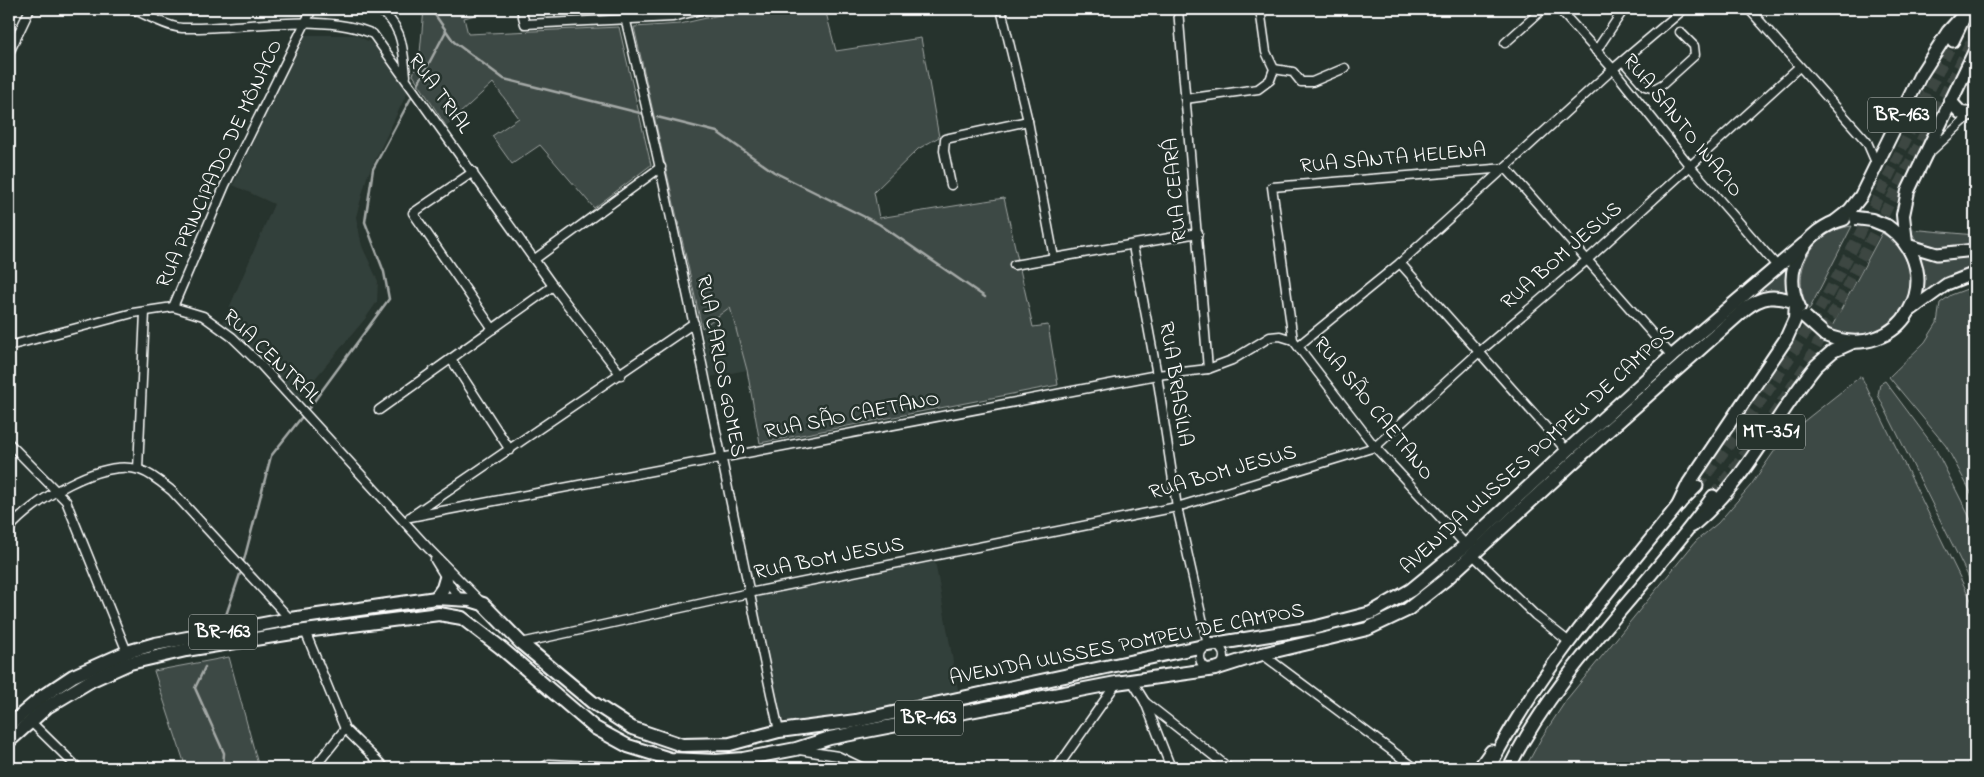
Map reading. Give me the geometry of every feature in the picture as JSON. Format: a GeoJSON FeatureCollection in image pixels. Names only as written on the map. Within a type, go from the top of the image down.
{"type":"FeatureCollection","features":[{"type":"Feature","properties":{"kind":"main road"},"geometry":{"type":"LineString","coordinates":[[1953,41],[1968,11]]}},
{"type":"Feature","properties":{"kind":"main road","name":"BR-163"},"geometry":{"type":"LineString","coordinates":[[1804,244],[1821,228],[1836,221],[1850,210],[1861,196],[1877,167],[1920,76],[1948,32],[1968,11]]}},
{"type":"Feature","properties":{"kind":"main road","name":"BR-163"},"geometry":{"type":"LineString","coordinates":[[1796,302],[1805,317],[1825,335],[1851,343],[1869,341],[1886,335],[1900,324],[1911,310],[1917,293],[1918,276],[1914,259],[1906,244],[1903,215],[1905,202],[1923,159],[1975,51]]}},
{"type":"Feature","properties":{"kind":"main road"},"geometry":{"type":"LineString","coordinates":[[1950,101],[1961,113],[1973,112]]}},
{"type":"Feature","properties":{"kind":"main road"},"geometry":{"type":"LineString","coordinates":[[1836,221],[1856,218],[1872,220],[1886,226],[1906,244],[1937,254],[1975,250]]}},
{"type":"Feature","properties":{"kind":"main road"},"geometry":{"type":"LineString","coordinates":[[1796,302],[1793,272],[1804,244]]}},
{"type":"Feature","properties":{"kind":"main road","name":"AVENIDA ULISSES POMPEU DE CAMPOS"},"geometry":{"type":"LineString","coordinates":[[9,741],[47,707],[92,680],[130,663],[167,653],[305,631],[439,614],[462,618],[500,647],[595,728],[628,746],[670,759],[716,761],[743,759],[796,749],[830,738],[1116,683],[1215,670],[1262,654],[1367,630],[1407,610],[1566,451],[1672,356],[1804,244]]}},
{"type":"Feature","properties":{"kind":"main road"},"geometry":{"type":"LineString","coordinates":[[1911,310],[1947,284],[1975,274]]}},
{"type":"Feature","properties":{"kind":"main road","name":"AVENIDA ULISSES POMPEU DE CAMPOS"},"geometry":{"type":"LineString","coordinates":[[483,604],[521,643],[592,702],[632,728],[682,745],[730,744],[779,731],[856,721],[1208,645],[1313,628],[1371,613],[1411,590],[1469,550],[1752,304],[1768,297],[1783,298],[1796,302]]}},
{"type":"Feature","properties":{"kind":"main road","name":"MT-351"},"geometry":{"type":"LineString","coordinates":[[1489,768],[1534,691],[1568,641],[1679,504],[1689,483],[1786,339],[1795,319],[1796,302]]}},
{"type":"Feature","properties":{"kind":"main road","name":"MT-351"},"geometry":{"type":"LineString","coordinates":[[1509,768],[1520,747],[1565,679],[1692,526],[1713,508],[1732,487],[1816,366],[1833,351],[1851,343]]}},
{"type":"Feature","properties":{"kind":"main road"},"geometry":{"type":"LineString","coordinates":[[1679,504],[1697,486]]}},
{"type":"Feature","properties":{"kind":"main road"},"geometry":{"type":"LineString","coordinates":[[1692,526],[1712,496]]}},
{"type":"Feature","properties":{"kind":"main road"},"geometry":{"type":"LineString","coordinates":[[436,598],[444,588],[446,578]]}},
{"type":"Feature","properties":{"kind":"main road","name":"BR-163"},"geometry":{"type":"LineString","coordinates":[[9,722],[42,696],[73,676],[127,652],[156,644],[290,620],[436,598],[483,604]]}},
{"type":"Feature","properties":{"kind":"main road"},"geometry":{"type":"LineString","coordinates":[[459,600],[458,612],[462,618]]}},
{"type":"Feature","properties":{"kind":"main road"},"geometry":{"type":"LineString","coordinates":[[500,647],[511,648],[521,643]]}},
{"type":"Feature","properties":{"kind":"main road"},"geometry":{"type":"LineString","coordinates":[[1480,768],[1534,691]]}},
{"type":"Feature","properties":{"kind":"main road"},"geometry":{"type":"LineString","coordinates":[[779,731],[780,740],[785,748],[796,749]]}},
{"type":"Feature","properties":{"kind":"street"},"geometry":{"type":"LineString","coordinates":[[9,53],[30,9]]}},
{"type":"Feature","properties":{"kind":"street","name":"RUA TRIAL"},"geometry":{"type":"LineString","coordinates":[[132,9],[180,28],[304,23],[358,28],[373,34],[553,286],[621,375]]}},
{"type":"Feature","properties":{"kind":"street","name":"RUA PRINCIPADO DE MÔNACO"},"geometry":{"type":"LineString","coordinates":[[173,308],[225,185],[312,9]]}},
{"type":"Feature","properties":{"kind":"street"},"geometry":{"type":"LineString","coordinates":[[377,9],[384,13],[402,38],[406,78]]}},
{"type":"Feature","properties":{"kind":"street"},"geometry":{"type":"LineString","coordinates":[[521,9],[525,24],[673,18],[704,9]]}},
{"type":"Feature","properties":{"kind":"street","name":"RUA CARLOS GOMES"},"geometry":{"type":"LineString","coordinates":[[623,9],[661,167],[720,458],[779,731]]}},
{"type":"Feature","properties":{"kind":"street"},"geometry":{"type":"LineString","coordinates":[[1001,9],[1028,121],[1054,258]]}},
{"type":"Feature","properties":{"kind":"street","name":"RUA CEARÁ"},"geometry":{"type":"LineString","coordinates":[[1178,9],[1208,369]]}},
{"type":"Feature","properties":{"kind":"street"},"geometry":{"type":"LineString","coordinates":[[1185,99],[1258,89],[1270,80],[1274,69],[1266,52],[1260,9]]}},
{"type":"Feature","properties":{"kind":"street"},"geometry":{"type":"LineString","coordinates":[[1505,43],[1543,9]]}},
{"type":"Feature","properties":{"kind":"street","name":"RUA SANTO INACIO"},"geometry":{"type":"LineString","coordinates":[[1559,9],[1613,69],[1689,166],[1777,266]]}},
{"type":"Feature","properties":{"kind":"street"},"geometry":{"type":"LineString","coordinates":[[1596,51],[1624,9]]}},
{"type":"Feature","properties":{"kind":"street"},"geometry":{"type":"LineString","coordinates":[[1296,343],[1400,263],[1613,69],[1684,9]]}},
{"type":"Feature","properties":{"kind":"street"},"geometry":{"type":"LineString","coordinates":[[1749,9],[1867,142],[1877,167]]}},
{"type":"Feature","properties":{"kind":"street"},"geometry":{"type":"LineString","coordinates":[[1623,61],[1645,86],[1654,89],[1663,84],[1695,55],[1694,46],[1680,32]]}},
{"type":"Feature","properties":{"kind":"street","name":"RUA BOM JESUS"},"geometry":{"type":"LineString","coordinates":[[521,643],[749,593],[1177,507],[1375,447],[1478,353],[1586,260],[1799,66]]}},
{"type":"Feature","properties":{"kind":"street"},"geometry":{"type":"LineString","coordinates":[[1274,69],[1293,72],[1301,82],[1312,82],[1345,68]]}},
{"type":"Feature","properties":{"kind":"street"},"geometry":{"type":"LineString","coordinates":[[1923,159],[1973,112]]}},
{"type":"Feature","properties":{"kind":"street"},"geometry":{"type":"LineString","coordinates":[[951,185],[944,151],[945,139],[1028,121]]}},
{"type":"Feature","properties":{"kind":"street"},"geometry":{"type":"LineString","coordinates":[[535,259],[661,167]]}},
{"type":"Feature","properties":{"kind":"street","name":"RUA SANTA HELENA"},"geometry":{"type":"LineString","coordinates":[[1272,187],[1506,168],[1672,356]]}},
{"type":"Feature","properties":{"kind":"street"},"geometry":{"type":"LineString","coordinates":[[473,172],[413,213],[493,329]]}},
{"type":"Feature","properties":{"kind":"street","name":"RUA SÃO CAETANO"},"geometry":{"type":"LineString","coordinates":[[1272,187],[1296,343],[1375,447],[1469,550],[1535,615],[1568,641]]}},
{"type":"Feature","properties":{"kind":"street"},"geometry":{"type":"LineString","coordinates":[[1014,265],[1133,246],[1198,232]]}},
{"type":"Feature","properties":{"kind":"street","name":"RUA BRASÍLIA"},"geometry":{"type":"LineString","coordinates":[[1133,246],[1157,376],[1177,507],[1208,645]]}},
{"type":"Feature","properties":{"kind":"street"},"geometry":{"type":"LineString","coordinates":[[1400,263],[1566,451]]}},
{"type":"Feature","properties":{"kind":"street"},"geometry":{"type":"LineString","coordinates":[[379,410],[553,286]]}},
{"type":"Feature","properties":{"kind":"street","name":"RUA CENTRAL"},"geometry":{"type":"LineString","coordinates":[[9,346],[58,332],[145,312],[173,308],[203,316],[232,336],[407,519],[429,550],[459,600]]}},
{"type":"Feature","properties":{"kind":"street"},"geometry":{"type":"LineString","coordinates":[[138,469],[145,312]]}},
{"type":"Feature","properties":{"kind":"street"},"geometry":{"type":"LineString","coordinates":[[407,519],[621,375],[694,323]]}},
{"type":"Feature","properties":{"kind":"street","name":"RUA SÃO CAETANO"},"geometry":{"type":"LineString","coordinates":[[407,519],[1157,376],[1208,369],[1232,360],[1270,336],[1280,336],[1296,343]]}},
{"type":"Feature","properties":{"kind":"street"},"geometry":{"type":"LineString","coordinates":[[451,359],[510,450]]}},
{"type":"Feature","properties":{"kind":"street"},"geometry":{"type":"LineString","coordinates":[[9,443],[66,501],[127,652]]}},
{"type":"Feature","properties":{"kind":"street"},"geometry":{"type":"LineString","coordinates":[[9,529],[29,508],[57,490],[79,479],[121,468],[138,469],[153,476],[172,491],[290,620]]}},
{"type":"Feature","properties":{"kind":"street","name":"RUA CENTRAL"},"geometry":{"type":"LineString","coordinates":[[429,550],[483,604]]}},
{"type":"Feature","properties":{"kind":"street"},"geometry":{"type":"LineString","coordinates":[[305,631],[345,729],[385,768]]}},
{"type":"Feature","properties":{"kind":"street"},"geometry":{"type":"LineString","coordinates":[[1208,645],[1220,647],[1224,653],[1222,664],[1215,670],[1206,668],[1200,660],[1202,649],[1208,645]]}},
{"type":"Feature","properties":{"kind":"street"},"geometry":{"type":"LineString","coordinates":[[1262,654],[1415,768]]}},
{"type":"Feature","properties":{"kind":"street"},"geometry":{"type":"LineString","coordinates":[[1132,681],[1145,702],[1171,768]]}},
{"type":"Feature","properties":{"kind":"street"},"geometry":{"type":"LineString","coordinates":[[1057,768],[1116,683]]}},
{"type":"Feature","properties":{"kind":"street"},"geometry":{"type":"LineString","coordinates":[[1145,702],[1229,768]]}},
{"type":"Feature","properties":{"kind":"street"},"geometry":{"type":"LineString","coordinates":[[30,721],[78,768]]}},
{"type":"Feature","properties":{"kind":"street"},"geometry":{"type":"LineString","coordinates":[[314,768],[345,729]]}},
{"type":"Feature","properties":{"kind":"street"},"geometry":{"type":"LineString","coordinates":[[830,738],[830,747],[838,756]]}},
{"type":"Feature","properties":{"kind":"street"},"geometry":{"type":"LineString","coordinates":[[796,749],[838,756],[863,768]]}},
{"type":"Feature","properties":{"kind":"street"},"geometry":{"type":"LineString","coordinates":[[725,768],[743,759]]}},
{"type":"Feature","properties":{"kind":"street"},"geometry":{"type":"LineString","coordinates":[[542,768],[549,764],[638,768]]}},
{"type":"Feature","properties":{"kind":"shaded area"},"geometry":{"type":"Polygon","coordinates":[[[424,9],[490,9],[490,11],[464,18],[468,34],[619,27],[651,165],[594,208],[540,145],[512,164],[492,136],[519,118],[493,83],[446,126],[413,75],[420,53],[424,9]]]}},
{"type":"Feature","properties":{"kind":"shaded area"},"geometry":{"type":"Polygon","coordinates":[[[746,9],[825,9],[836,51],[921,38],[939,137],[918,149],[874,192],[879,218],[1004,198],[1033,327],[1048,325],[1058,385],[760,443],[747,370],[730,307],[702,328],[634,27],[680,24],[746,9]]]}},
{"type":"Feature","properties":{"kind":"shaded area"},"geometry":{"type":"Polygon","coordinates":[[[303,35],[356,35],[374,44],[408,91],[367,177],[356,217],[362,246],[378,281],[377,302],[297,400],[223,322],[274,204],[233,185],[303,35]]]}},
{"type":"Feature","properties":{"kind":"shaded area"},"geometry":{"type":"Polygon","coordinates":[[[1852,226],[1809,310],[1803,296],[1801,282],[1807,256],[1825,236],[1852,226]]]}},
{"type":"Feature","properties":{"kind":"shaded area"},"geometry":{"type":"Polygon","coordinates":[[[1910,229],[1975,235],[1975,243],[1939,248],[1916,240],[1910,229]]]}},
{"type":"Feature","properties":{"kind":"shaded area"},"geometry":{"type":"Polygon","coordinates":[[[1882,233],[1898,246],[1907,261],[1911,277],[1910,294],[1903,309],[1892,322],[1876,331],[1853,336],[1830,330],[1882,233]]]}},
{"type":"Feature","properties":{"kind":"shaded area"},"geometry":{"type":"Polygon","coordinates":[[[1916,253],[1939,259],[1975,255],[1975,268],[1943,281],[1921,296],[1916,253]]]}},
{"type":"Feature","properties":{"kind":"shaded area"},"geometry":{"type":"Polygon","coordinates":[[[1793,259],[1792,296],[1748,299],[1793,259]]]}},
{"type":"Feature","properties":{"kind":"shaded area"},"geometry":{"type":"Polygon","coordinates":[[[1975,286],[1975,500],[1946,446],[1889,377],[1925,342],[1937,323],[1940,303],[1951,295],[1975,286]]]}},
{"type":"Feature","properties":{"kind":"shaded area"},"geometry":{"type":"Polygon","coordinates":[[[730,306],[747,370],[710,377],[702,328],[730,306]]]}},
{"type":"Feature","properties":{"kind":"shaded area"},"geometry":{"type":"Polygon","coordinates":[[[1861,376],[1975,608],[1975,768],[1525,768],[1542,737],[1567,699],[1696,541],[1718,523],[1751,485],[1784,437],[1861,376]]]}},
{"type":"Feature","properties":{"kind":"shaded area"},"geometry":{"type":"Polygon","coordinates":[[[1885,381],[1935,448],[1975,528],[1975,590],[1878,395],[1880,384],[1885,381]]]}},
{"type":"Feature","properties":{"kind":"shaded area"},"geometry":{"type":"Polygon","coordinates":[[[935,561],[959,695],[794,722],[779,720],[753,596],[935,561]]]}},
{"type":"Feature","properties":{"kind":"shaded area"},"geometry":{"type":"Polygon","coordinates":[[[229,657],[259,768],[186,768],[154,671],[229,657]]]}},
{"type":"Feature","properties":{"kind":"waterway"},"geometry":{"type":"LineString","coordinates":[[431,9],[454,42],[504,79],[644,114]]}},
{"type":"Feature","properties":{"kind":"waterway"},"geometry":{"type":"LineString","coordinates":[[418,84],[446,31]]}},
{"type":"Feature","properties":{"kind":"waterway"},"geometry":{"type":"LineString","coordinates":[[309,408],[389,299],[384,272],[365,222],[373,169],[412,96]]}},
{"type":"Feature","properties":{"kind":"waterway"},"geometry":{"type":"LineString","coordinates":[[657,117],[717,132],[774,172],[879,224],[985,297]]}},
{"type":"Feature","properties":{"kind":"waterway"},"geometry":{"type":"LineString","coordinates":[[244,560],[271,456],[301,418]]}},
{"type":"Feature","properties":{"kind":"waterway"},"geometry":{"type":"LineString","coordinates":[[223,624],[240,574]]}},
{"type":"Feature","properties":{"kind":"waterway"},"geometry":{"type":"LineString","coordinates":[[205,667],[195,688],[224,753],[223,768]]}},
{"type":"Feature","properties":{"kind":"tunnel"},"geometry":{"type":"LineString","coordinates":[[1713,496],[1765,428],[1809,361],[1975,35]]}},
{"type":"Feature","properties":{"kind":"tunnel"},"geometry":{"type":"LineString","coordinates":[[1697,486],[1767,392],[1829,292],[1862,230],[1953,41]]}}]}
